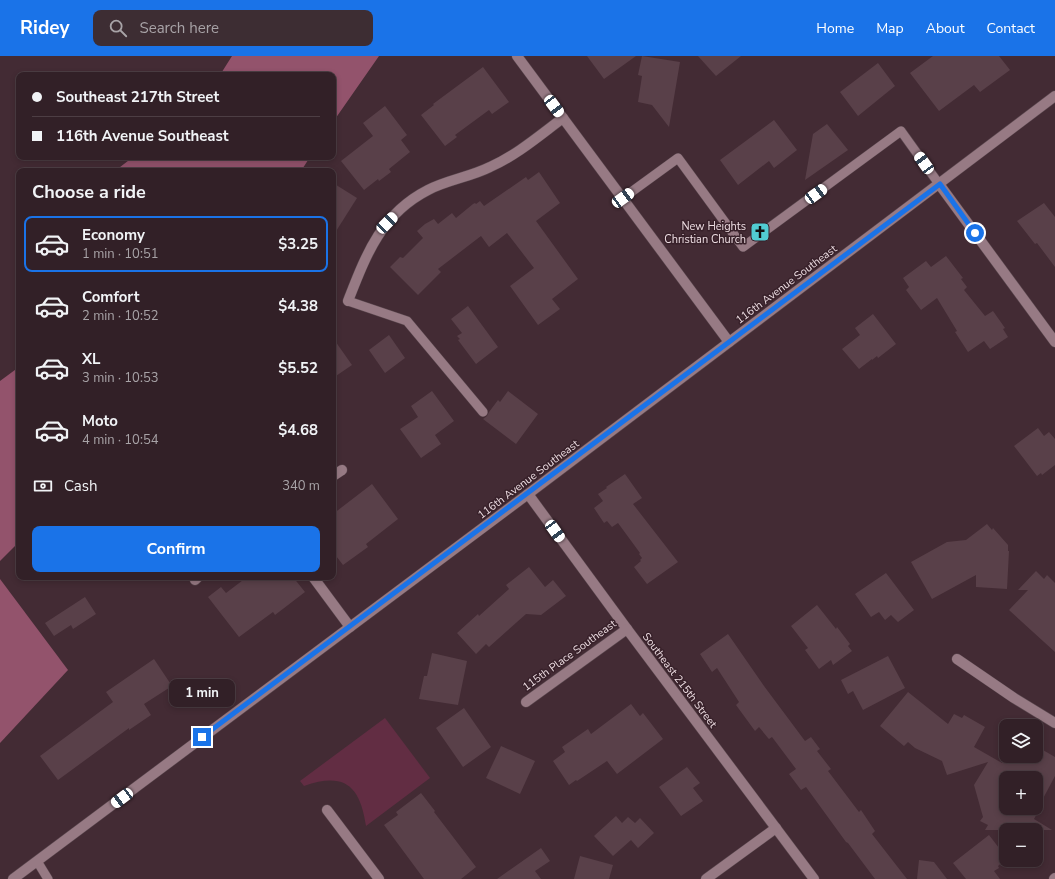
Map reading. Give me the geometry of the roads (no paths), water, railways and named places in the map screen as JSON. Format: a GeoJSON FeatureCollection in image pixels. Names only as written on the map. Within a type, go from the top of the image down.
{"type":"FeatureCollection","features":[{"type":"Feature","properties":{"kind":"street"},"geometry":{"type":"LineString","coordinates":[[517,56],[730,342]]}},
{"type":"Feature","properties":{"kind":"street","name":"116th Avenue Southeast"},"geometry":{"type":"LineString","coordinates":[[13,879],[528,494],[1055,96]]}},
{"type":"Feature","properties":{"kind":"street"},"geometry":{"type":"LineString","coordinates":[[348,301],[367,254],[387,223],[400,209],[428,190],[489,168],[505,160],[563,118]]}},
{"type":"Feature","properties":{"kind":"street"},"geometry":{"type":"LineString","coordinates":[[940,184],[1055,342]]}},
{"type":"Feature","properties":{"kind":"street"},"geometry":{"type":"LineString","coordinates":[[336,474],[342,470]]}},
{"type":"Feature","properties":{"kind":"street","name":"Southeast 215th Street"},"geometry":{"type":"LineString","coordinates":[[528,494],[626,629],[814,879]]}},
{"type":"Feature","properties":{"kind":"street"},"geometry":{"type":"LineString","coordinates":[[315,580],[350,627]]}},
{"type":"Feature","properties":{"kind":"street","name":"115th Place Southeast"},"geometry":{"type":"LineString","coordinates":[[526,702],[626,629]]}},
{"type":"Feature","properties":{"kind":"street"},"geometry":{"type":"LineString","coordinates":[[958,658],[1014,698],[1055,723]]}},
{"type":"Feature","properties":{"kind":"street"},"geometry":{"type":"LineString","coordinates":[[327,810],[379,879]]}},
{"type":"Feature","properties":{"kind":"street"},"geometry":{"type":"LineString","coordinates":[[706,879],[776,828]]}},
{"type":"Feature","properties":{"kind":"lane"},"geometry":{"type":"LineString","coordinates":[[623,198],[678,158],[743,247],[901,131],[940,184]]}},
{"type":"Feature","properties":{"kind":"lane"},"geometry":{"type":"LineString","coordinates":[[348,301],[407,321],[483,412]]}},
{"type":"Feature","properties":{"kind":"lane"},"geometry":{"type":"LineString","coordinates":[[37,861],[48,879]]}},
{"type":"Feature","properties":{"kind":"place","name":"New Heights Christian Church"},"geometry":{"type":"Point","coordinates":[760,232]}}]}
